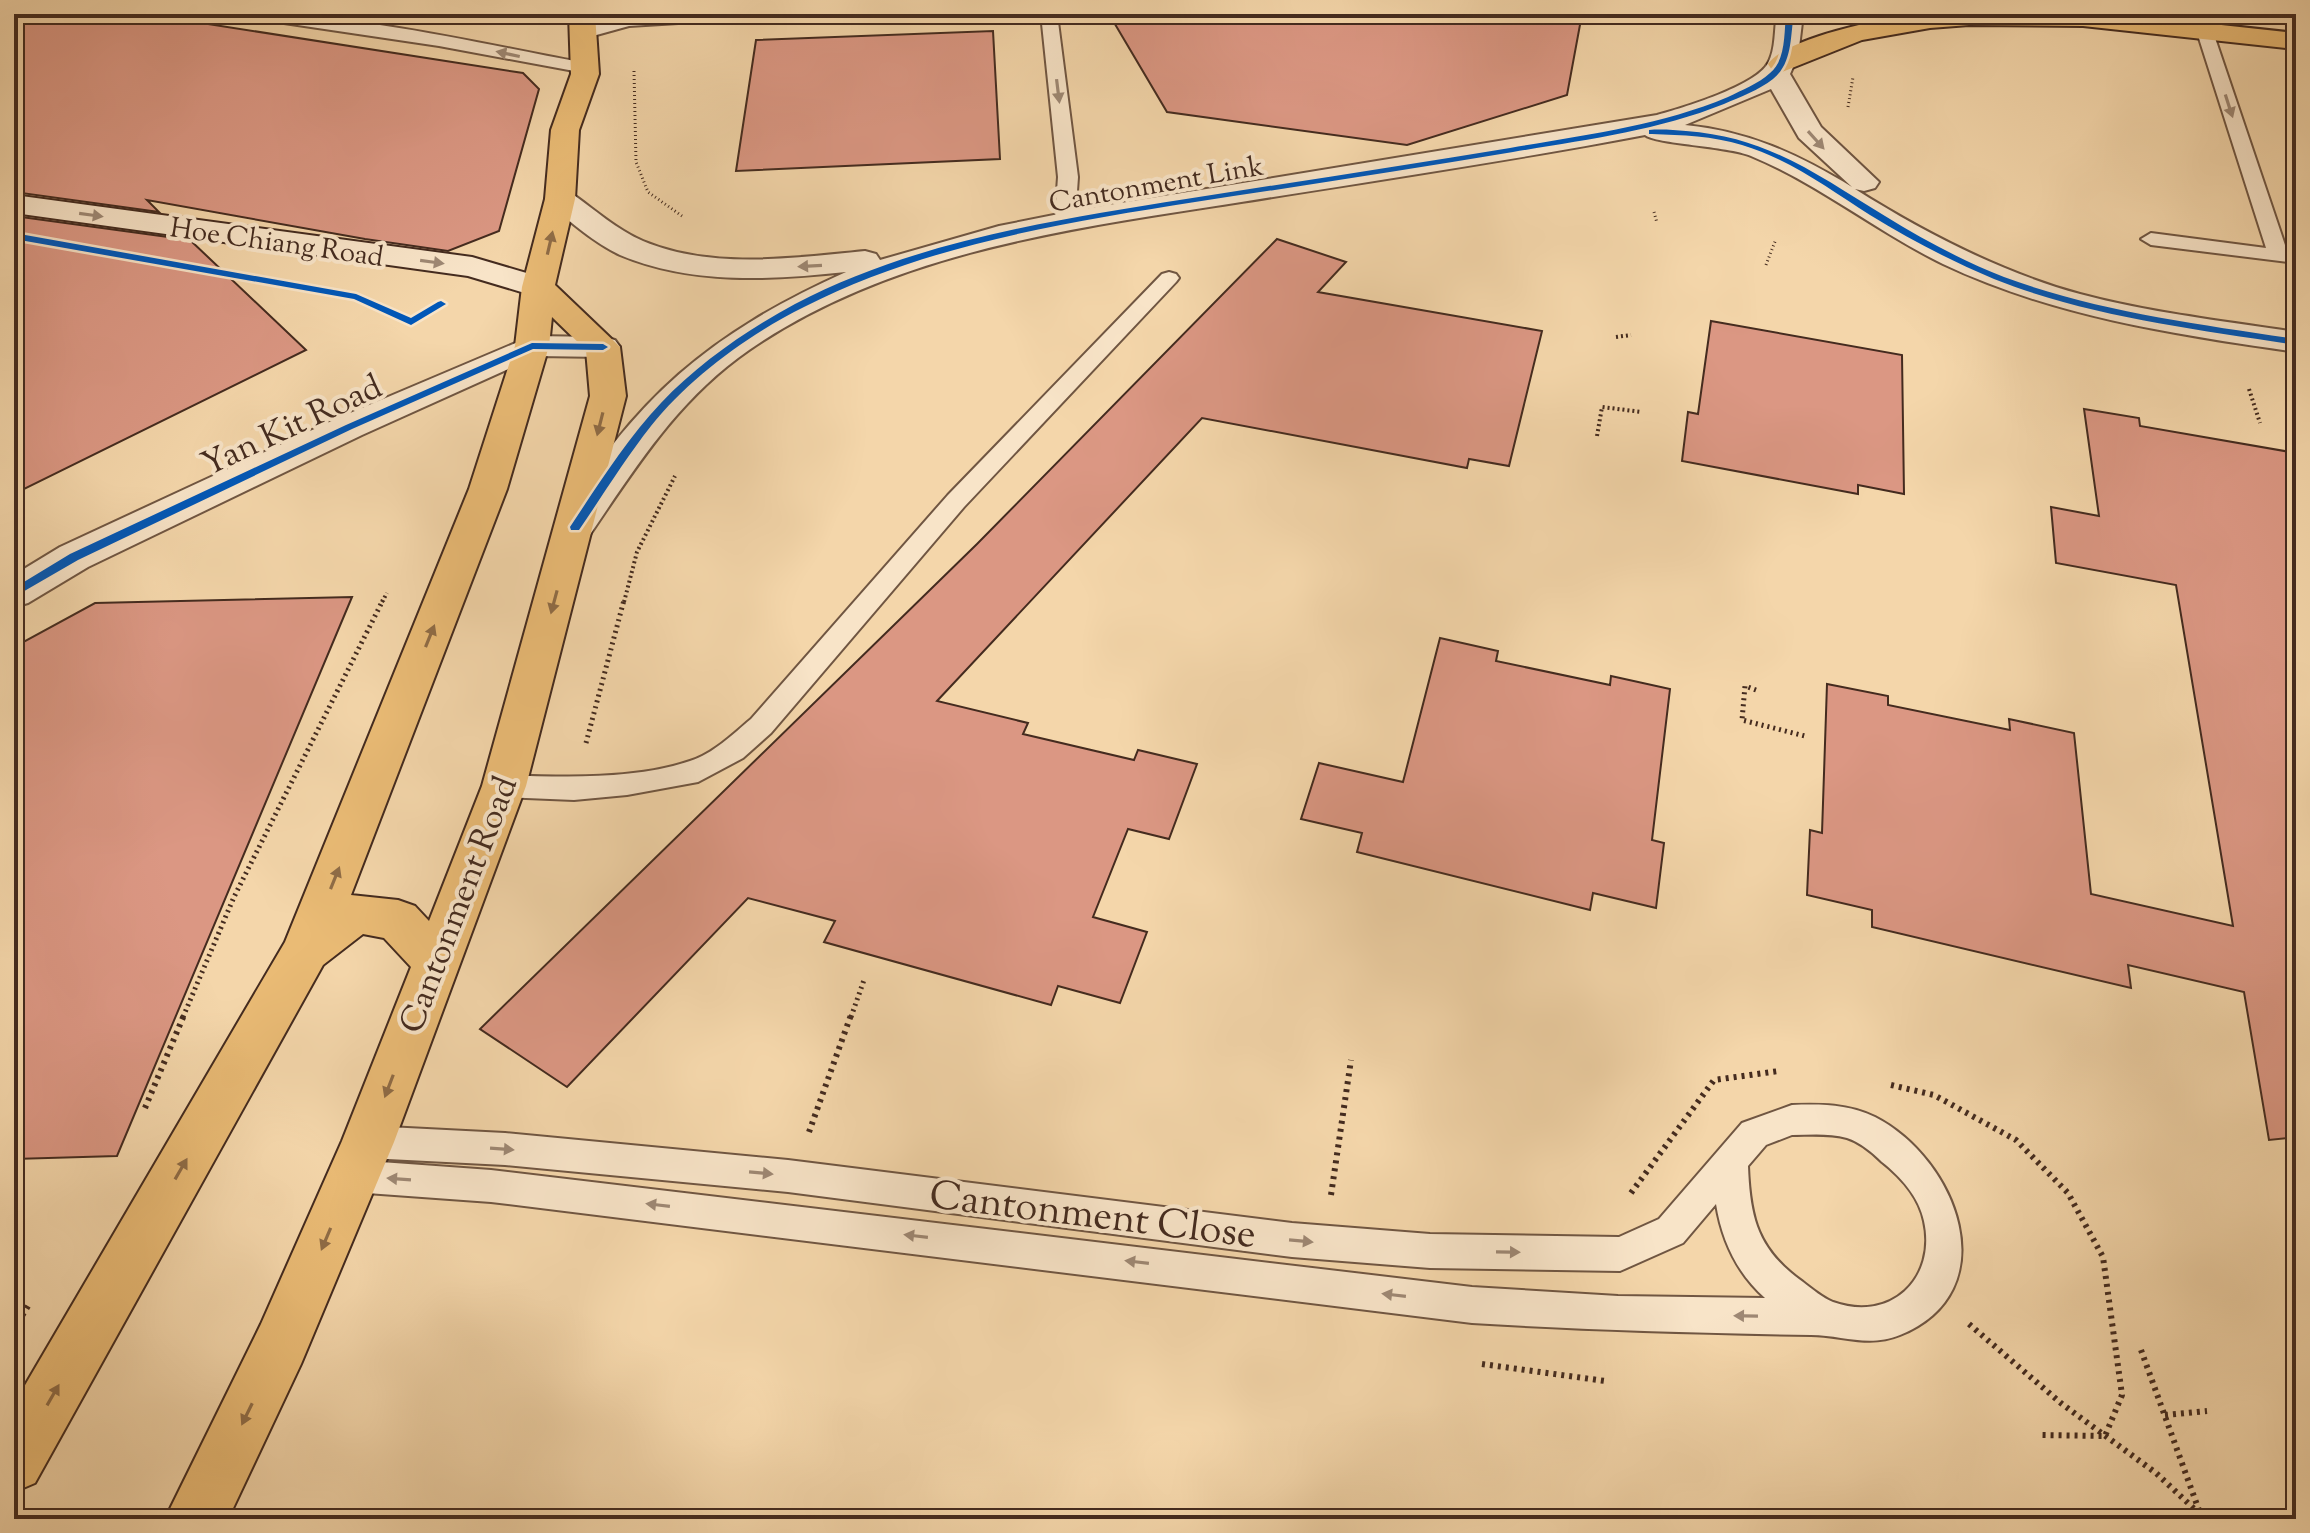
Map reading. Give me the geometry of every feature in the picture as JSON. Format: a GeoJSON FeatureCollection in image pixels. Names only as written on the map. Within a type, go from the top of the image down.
{"type":"FeatureCollection","features":[{"type":"Feature","properties":{"kind":"main road"},"geometry":{"type":"LineString","coordinates":[[2048,14],[2086,18]]}},
{"type":"Feature","properties":{"kind":"main road"},"geometry":{"type":"LineString","coordinates":[[1779,69],[1804,51],[1851,35],[1943,17],[1985,15],[2296,23]]}},
{"type":"Feature","properties":{"kind":"main road"},"geometry":{"type":"LineString","coordinates":[[2211,23],[2296,41]]}},
{"type":"Feature","properties":{"kind":"main road"},"geometry":{"type":"LineString","coordinates":[[14,1462],[306,950],[488,489],[532,346],[538,287],[560,199],[565,130],[585,68],[582,24]]}},
{"type":"Feature","properties":{"kind":"main road"},"geometry":{"type":"LineString","coordinates":[[538,287],[603,347]]}},
{"type":"Feature","properties":{"kind":"main road","name":"Cantonment Road"},"geometry":{"type":"LineString","coordinates":[[196,1519],[281,1344],[360,1159],[504,786],[608,396],[603,347]]}},
{"type":"Feature","properties":{"kind":"main road"},"geometry":{"type":"LineString","coordinates":[[306,950],[356,913],[398,920],[436,961]]}},
{"type":"Feature","properties":{"kind":"street"},"geometry":{"type":"LineString","coordinates":[[1790,14],[1779,69],[1804,125],[1836,160],[1911,215],[2001,257],[2088,283],[2296,316]]}},
{"type":"Feature","properties":{"kind":"street","name":"Cantonment Link"},"geometry":{"type":"LineString","coordinates":[[560,199],[629,247],[702,267],[813,266],[915,256],[1065,220],[1616,132],[1692,114],[1779,69]]}},
{"type":"Feature","properties":{"kind":"street"},"geometry":{"type":"LineString","coordinates":[[1616,132],[1703,135],[1759,148],[1809,173],[1929,245],[1998,277],[2043,293],[2135,316],[2296,342]]}},
{"type":"Feature","properties":{"kind":"street","name":"Hoe Chiang Road"},"geometry":{"type":"LineString","coordinates":[[14,204],[472,267],[538,287]]}},
{"type":"Feature","properties":{"kind":"street","name":"Cantonment Link"},"geometry":{"type":"LineString","coordinates":[[575,527],[645,429],[675,393],[705,367],[764,325],[825,292],[915,256]]}},
{"type":"Feature","properties":{"kind":"street","name":"Yan Kit Road"},"geometry":{"type":"LineString","coordinates":[[14,593],[88,551],[349,427],[532,346],[603,347]]}},
{"type":"Feature","properties":{"kind":"lane"},"geometry":{"type":"LineString","coordinates":[[257,14],[439,41],[585,68]]}},
{"type":"Feature","properties":{"kind":"lane"},"geometry":{"type":"LineString","coordinates":[[582,24],[744,14]]}},
{"type":"Feature","properties":{"kind":"lane"},"geometry":{"type":"LineString","coordinates":[[1049,14],[1068,177],[1065,220]]}},
{"type":"Feature","properties":{"kind":"lane"},"geometry":{"type":"LineString","coordinates":[[2151,239],[2287,256],[2211,23]]}},
{"type":"Feature","properties":{"kind":"lane"},"geometry":{"type":"LineString","coordinates":[[504,786],[574,789],[627,784],[698,771],[733,750],[761,726],[956,501],[1169,278]]}},
{"type":"Feature","properties":{"kind":"lane"},"geometry":{"type":"LineString","coordinates":[[1792,1120],[1827,1120],[1859,1126],[1898,1153],[1926,1183],[1942,1217],[1942,1269],[1931,1291],[1893,1321],[1861,1325],[1824,1317],[1789,1294],[1751,1254],[1735,1224],[1731,1161],[1754,1134],[1792,1120]]}},
{"type":"Feature","properties":{"kind":"lane","name":"Cantonment Close"},"geometry":{"type":"LineString","coordinates":[[360,1159],[505,1149],[788,1176],[1292,1240],[1430,1251],[1620,1254],[1671,1231],[1731,1161]]}},
{"type":"Feature","properties":{"kind":"lane","name":"Cantonment Close"},"geometry":{"type":"LineString","coordinates":[[360,1159],[491,1186],[1472,1305],[1618,1314],[1824,1317]]}},
{"type":"Feature","properties":{"kind":"lane"},"geometry":{"type":"LineString","coordinates":[[993,1245],[1001,1202]]}},
{"type":"Feature","properties":{"kind":"path"},"geometry":{"type":"LineString","coordinates":[[628,21],[636,78],[636,162],[648,192],[687,219]]}},
{"type":"Feature","properties":{"kind":"path"},"geometry":{"type":"LineString","coordinates":[[1846,115],[1853,74]]}},
{"type":"Feature","properties":{"kind":"path"},"geometry":{"type":"LineString","coordinates":[[1654,212],[1657,223]]}},
{"type":"Feature","properties":{"kind":"path"},"geometry":{"type":"LineString","coordinates":[[1766,265],[1776,239]]}},
{"type":"Feature","properties":{"kind":"path"},"geometry":{"type":"LineString","coordinates":[[1616,337],[1631,335]]}},
{"type":"Feature","properties":{"kind":"path"},"geometry":{"type":"LineString","coordinates":[[2249,389],[2260,423]]}},
{"type":"Feature","properties":{"kind":"path"},"geometry":{"type":"LineString","coordinates":[[1597,436],[1602,407],[1642,412]]}},
{"type":"Feature","properties":{"kind":"path"},"geometry":{"type":"LineString","coordinates":[[140,1120],[234,897],[389,590]]}},
{"type":"Feature","properties":{"kind":"path"},"geometry":{"type":"LineString","coordinates":[[1756,690],[1745,686],[1742,720],[1805,736]]}},
{"type":"Feature","properties":{"kind":"path"},"geometry":{"type":"LineString","coordinates":[[788,1176],[805,1143],[864,980]]}},
{"type":"Feature","properties":{"kind":"path"},"geometry":{"type":"LineString","coordinates":[[1330,1200],[1351,1060]]}},
{"type":"Feature","properties":{"kind":"path"},"geometry":{"type":"LineString","coordinates":[[1627,1198],[1714,1080],[1782,1071]]}},
{"type":"Feature","properties":{"kind":"path"},"geometry":{"type":"LineString","coordinates":[[1887,1084],[1934,1095],[2016,1140],[2068,1193],[2103,1257],[2122,1395],[2105,1436]]}},
{"type":"Feature","properties":{"kind":"path"},"geometry":{"type":"LineString","coordinates":[[1931,1291],[2062,1404],[2156,1473],[2202,1516]]}},
{"type":"Feature","properties":{"kind":"path"},"geometry":{"type":"LineString","coordinates":[[14,1329],[30,1303]]}},
{"type":"Feature","properties":{"kind":"path"},"geometry":{"type":"LineString","coordinates":[[2141,1350],[2202,1516]]}},
{"type":"Feature","properties":{"kind":"path"},"geometry":{"type":"LineString","coordinates":[[1482,1364],[1605,1381]]}},
{"type":"Feature","properties":{"kind":"path"},"geometry":{"type":"LineString","coordinates":[[2165,1415],[2207,1411]]}},
{"type":"Feature","properties":{"kind":"path"},"geometry":{"type":"LineString","coordinates":[[2039,1435],[2105,1436]]}},
{"type":"Feature","properties":{"kind":"building"},"geometry":{"type":"Polygon","coordinates":[[[14,14],[144,14],[523,73],[539,89],[499,231],[448,251],[147,200],[159,212],[14,192],[14,14]]]}},
{"type":"Feature","properties":{"kind":"building"},"geometry":{"type":"Polygon","coordinates":[[[1109,14],[1338,14],[1418,24],[1419,14],[1582,14],[1567,95],[1407,145],[1167,112],[1109,14]]]}},
{"type":"Feature","properties":{"kind":"building"},"geometry":{"type":"Polygon","coordinates":[[[993,31],[1000,159],[736,171],[756,40],[993,31]]]}},
{"type":"Feature","properties":{"kind":"building"},"geometry":{"type":"Polygon","coordinates":[[[14,216],[190,240],[306,350],[14,494],[14,216]]]}},
{"type":"Feature","properties":{"kind":"building"},"geometry":{"type":"Polygon","coordinates":[[[1277,239],[1346,262],[1318,292],[1542,331],[1509,466],[1469,459],[1467,468],[1202,418],[937,701],[1028,723],[1023,734],[1134,760],[1138,750],[1197,764],[1169,839],[1128,829],[1093,917],[1147,932],[1120,1003],[1058,986],[1051,1005],[824,942],[835,921],[748,898],[567,1087],[480,1029],[977,544],[1277,239]]]}},
{"type":"Feature","properties":{"kind":"building"},"geometry":{"type":"Polygon","coordinates":[[[1711,321],[1902,355],[1904,494],[1858,485],[1858,494],[1682,461],[1688,412],[1698,414],[1711,321]]]}},
{"type":"Feature","properties":{"kind":"building"},"geometry":{"type":"Polygon","coordinates":[[[2084,409],[2139,418],[2140,426],[2296,453],[2296,1137],[2269,1140],[2244,992],[2128,965],[2131,988],[1872,927],[1872,910],[1807,895],[1810,830],[1822,833],[1827,684],[1888,696],[1888,705],[2010,730],[2009,719],[2074,733],[2091,894],[2233,926],[2176,585],[2056,563],[2051,507],[2099,516],[2084,409]]]}},
{"type":"Feature","properties":{"kind":"building"},"geometry":{"type":"Polygon","coordinates":[[[352,597],[117,1156],[14,1159],[14,647],[95,603],[352,597]]]}},
{"type":"Feature","properties":{"kind":"building"},"geometry":{"type":"Polygon","coordinates":[[[1440,638],[1498,651],[1496,661],[1610,685],[1611,676],[1670,689],[1652,840],[1664,843],[1656,908],[1593,893],[1590,910],[1357,852],[1362,833],[1301,819],[1319,763],[1403,782],[1440,638]]]}},
{"type":"Feature","properties":{"kind":"cycle path"},"geometry":{"type":"LineString","coordinates":[[575,527],[636,439],[677,392],[736,344],[799,306],[867,275],[938,251],[1084,218],[1501,152],[1662,123],[1725,100],[1772,76],[1779,69],[1784,56],[1790,14]]}},
{"type":"Feature","properties":{"kind":"cycle path"},"geometry":{"type":"LineString","coordinates":[[1652,132],[1720,137],[1759,148],[1808,172],[1928,244],[1985,272],[2036,290],[2146,318],[2296,342]]}},
{"type":"Feature","properties":{"kind":"cycle path"},"geometry":{"type":"LineString","coordinates":[[14,236],[356,297],[411,322],[441,304]]}},
{"type":"Feature","properties":{"kind":"cycle path"},"geometry":{"type":"LineString","coordinates":[[14,593],[74,557],[349,427],[532,346],[603,347]]}}]}
